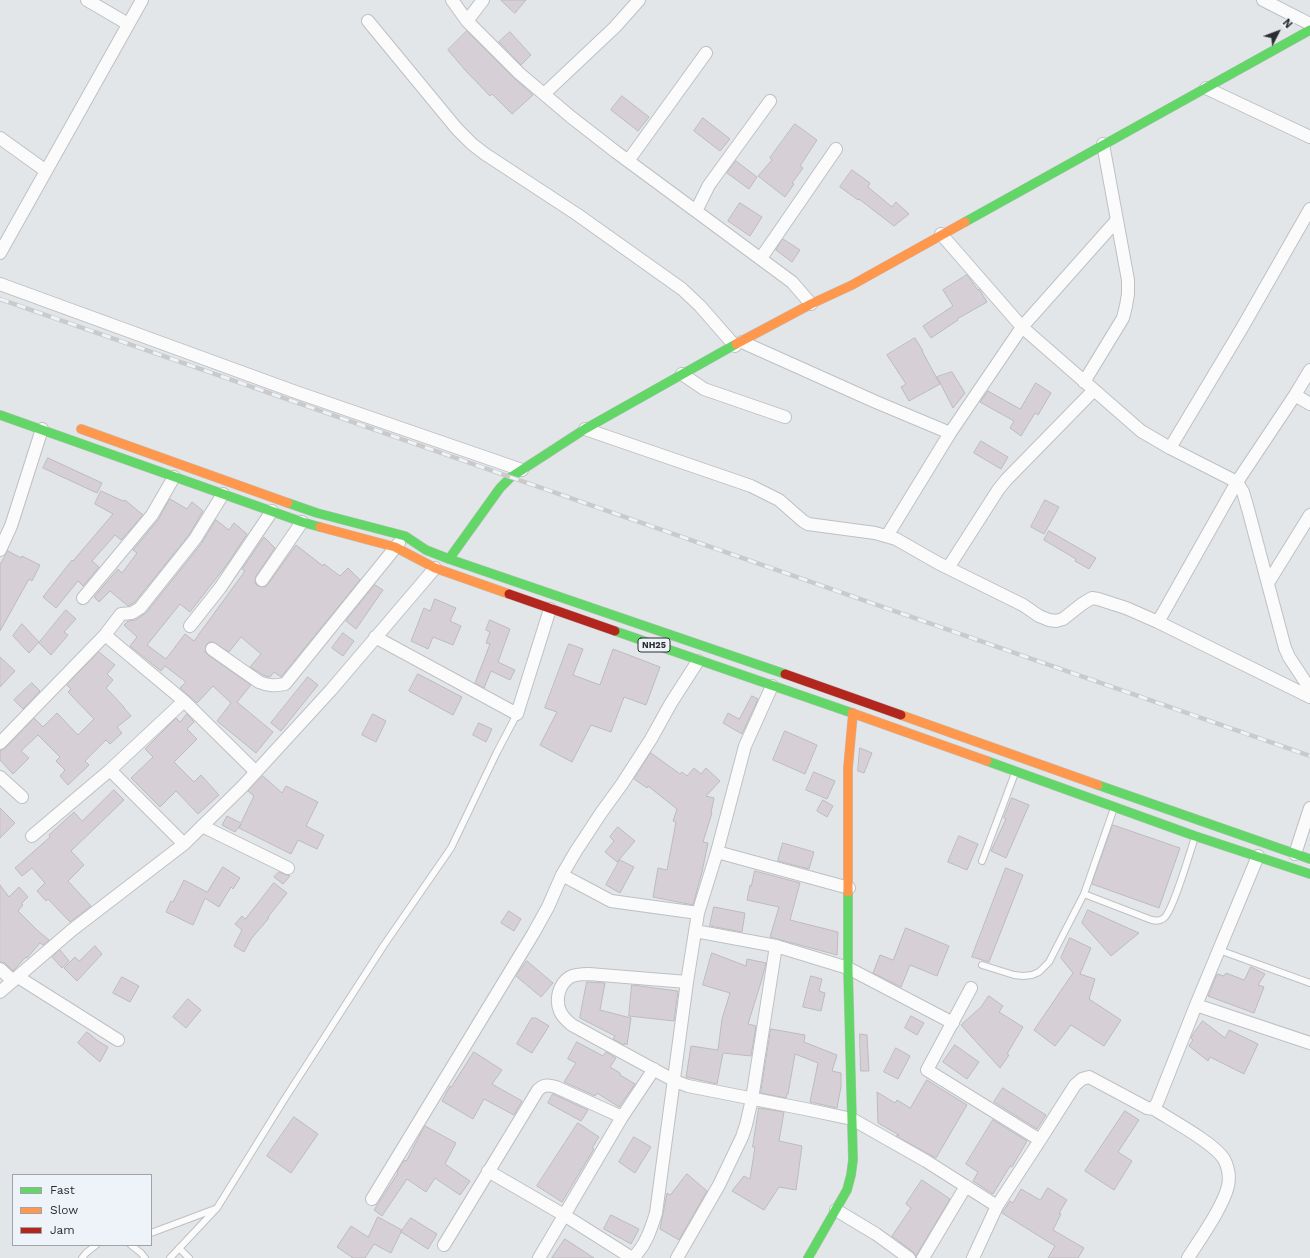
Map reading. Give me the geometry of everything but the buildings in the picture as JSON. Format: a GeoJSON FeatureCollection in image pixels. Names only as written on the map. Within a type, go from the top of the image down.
{"type":"FeatureCollection","features":[{"type":"Feature","properties":{"kind":"main road"},"geometry":{"type":"LineString","coordinates":[[449,558],[500,488],[511,477],[585,429],[811,304],[852,285],[941,234],[1310,30]]}},
{"type":"Feature","properties":{"kind":"main road","name":"NH25"},"geometry":{"type":"LineString","coordinates":[[0,415],[302,522],[395,547],[435,568],[698,661],[853,713],[1195,836],[1310,874]]}},
{"type":"Feature","properties":{"kind":"main road","name":"NH25"},"geometry":{"type":"LineString","coordinates":[[75,427],[317,513],[405,536],[426,550],[854,698],[1201,822],[1310,859]]}},
{"type":"Feature","properties":{"kind":"main road"},"geometry":{"type":"LineString","coordinates":[[808,1258],[847,1190],[853,1160],[848,968],[848,768],[853,713]]}},
{"type":"Feature","properties":{"kind":"street"},"geometry":{"type":"LineString","coordinates":[[86,0],[128,24]]}},
{"type":"Feature","properties":{"kind":"street"},"geometry":{"type":"LineString","coordinates":[[0,253],[142,0]]}},
{"type":"Feature","properties":{"kind":"street"},"geometry":{"type":"LineString","coordinates":[[452,0],[467,21],[519,73],[571,117],[628,161],[792,282],[811,304]]}},
{"type":"Feature","properties":{"kind":"street"},"geometry":{"type":"LineString","coordinates":[[467,21],[483,0]]}},
{"type":"Feature","properties":{"kind":"street"},"geometry":{"type":"LineString","coordinates":[[544,94],[615,27],[639,0]]}},
{"type":"Feature","properties":{"kind":"street"},"geometry":{"type":"LineString","coordinates":[[1263,0],[1310,24]]}},
{"type":"Feature","properties":{"kind":"street"},"geometry":{"type":"LineString","coordinates":[[368,21],[457,129],[472,144],[578,215],[682,289],[738,344],[950,432]]}},
{"type":"Feature","properties":{"kind":"street"},"geometry":{"type":"LineString","coordinates":[[628,161],[706,53]]}},
{"type":"Feature","properties":{"kind":"street"},"geometry":{"type":"LineString","coordinates":[[1206,88],[1310,137]]}},
{"type":"Feature","properties":{"kind":"street"},"geometry":{"type":"LineString","coordinates":[[696,211],[709,185],[770,101]]}},
{"type":"Feature","properties":{"kind":"street"},"geometry":{"type":"LineString","coordinates":[[0,138],[46,171]]}},
{"type":"Feature","properties":{"kind":"street"},"geometry":{"type":"LineString","coordinates":[[1084,382],[1122,318],[1128,294],[1128,280],[1103,144]]}},
{"type":"Feature","properties":{"kind":"street"},"geometry":{"type":"LineString","coordinates":[[761,258],[836,149]]}},
{"type":"Feature","properties":{"kind":"street"},"geometry":{"type":"LineString","coordinates":[[1170,448],[1242,328],[1310,209]]}},
{"type":"Feature","properties":{"kind":"street"},"geometry":{"type":"LineString","coordinates":[[888,536],[950,432],[1022,327],[1117,220]]}},
{"type":"Feature","properties":{"kind":"street"},"geometry":{"type":"LineString","coordinates":[[941,234],[1022,327],[1141,431],[1170,448],[1237,482],[1243,492],[1285,648],[1310,689]]}},
{"type":"Feature","properties":{"kind":"street"},"geometry":{"type":"LineString","coordinates":[[0,284],[293,391],[522,470]]}},
{"type":"Feature","properties":{"kind":"street"},"geometry":{"type":"LineString","coordinates":[[1158,622],[1237,482],[1310,370]]}},
{"type":"Feature","properties":{"kind":"street"},"geometry":{"type":"LineString","coordinates":[[682,374],[704,389],[785,417]]}},
{"type":"Feature","properties":{"kind":"street"},"geometry":{"type":"LineString","coordinates":[[948,568],[1006,480],[1094,390]]}},
{"type":"Feature","properties":{"kind":"street"},"geometry":{"type":"LineString","coordinates":[[1295,395],[1310,404]]}},
{"type":"Feature","properties":{"kind":"street"},"geometry":{"type":"LineString","coordinates":[[0,550],[11,526],[42,429]]}},
{"type":"Feature","properties":{"kind":"street"},"geometry":{"type":"LineString","coordinates":[[585,429],[751,486],[779,500],[808,524],[888,536],[896,539],[948,568],[1023,605],[1039,616],[1050,620],[1056,621],[1063,619],[1092,598],[1126,608],[1158,622],[1310,697]]}},
{"type":"Feature","properties":{"kind":"street"},"geometry":{"type":"LineString","coordinates":[[84,598],[152,515],[174,477]]}},
{"type":"Feature","properties":{"kind":"street"},"geometry":{"type":"LineString","coordinates":[[0,742],[105,635],[121,614],[132,613],[140,608],[194,539],[223,494]]}},
{"type":"Feature","properties":{"kind":"street"},"geometry":{"type":"LineString","coordinates":[[190,626],[220,588],[272,511]]}},
{"type":"Feature","properties":{"kind":"street"},"geometry":{"type":"LineString","coordinates":[[1268,584],[1310,516]]}},
{"type":"Feature","properties":{"kind":"street"},"geometry":{"type":"LineString","coordinates":[[262,580],[302,522]]}},
{"type":"Feature","properties":{"kind":"street"},"geometry":{"type":"LineString","coordinates":[[212,649],[259,682],[268,686],[285,684],[405,536]]}},
{"type":"Feature","properties":{"kind":"street"},"geometry":{"type":"LineString","coordinates":[[0,992],[72,930],[184,844],[256,772],[331,690],[435,568]]}},
{"type":"Feature","properties":{"kind":"street"},"geometry":{"type":"LineString","coordinates":[[375,638],[517,714],[550,609]]}},
{"type":"Feature","properties":{"kind":"street"},"geometry":{"type":"LineString","coordinates":[[105,635],[184,701],[256,772]]}},
{"type":"Feature","properties":{"kind":"street"},"geometry":{"type":"LineString","coordinates":[[372,1199],[533,934],[548,907],[562,876],[585,838],[651,739],[671,703],[698,661]]}},
{"type":"Feature","properties":{"kind":"street"},"geometry":{"type":"LineString","coordinates":[[488,1171],[564,1215],[633,1258],[638,1254],[647,1239],[656,1213],[687,982],[698,914],[717,852],[745,746],[772,686]]}},
{"type":"Feature","properties":{"kind":"street"},"geometry":{"type":"LineString","coordinates":[[32,836],[110,770],[184,701]]}},
{"type":"Feature","properties":{"kind":"street"},"geometry":{"type":"LineString","coordinates":[[110,770],[184,844]]}},
{"type":"Feature","properties":{"kind":"street"},"geometry":{"type":"LineString","coordinates":[[0,777],[22,797]]}},
{"type":"Feature","properties":{"kind":"street"},"geometry":{"type":"LineString","coordinates":[[1295,854],[1310,808]]}},
{"type":"Feature","properties":{"kind":"street"},"geometry":{"type":"LineString","coordinates":[[202,826],[288,868]]}},
{"type":"Feature","properties":{"kind":"street"},"geometry":{"type":"LineString","coordinates":[[717,852],[848,888]]}},
{"type":"Feature","properties":{"kind":"street"},"geometry":{"type":"LineString","coordinates":[[1154,1109],[1258,856]]}},
{"type":"Feature","properties":{"kind":"street"},"geometry":{"type":"LineString","coordinates":[[562,876],[611,901],[698,914]]}},
{"type":"Feature","properties":{"kind":"street"},"geometry":{"type":"LineString","coordinates":[[695,931],[776,946],[848,968],[953,1023]]}},
{"type":"Feature","properties":{"kind":"street"},"geometry":{"type":"LineString","coordinates":[[677,1258],[719,1185],[742,1137],[752,1099],[776,946]]}},
{"type":"Feature","properties":{"kind":"street"},"geometry":{"type":"LineString","coordinates":[[0,969],[118,1040]]}},
{"type":"Feature","properties":{"kind":"street"},"geometry":{"type":"LineString","coordinates":[[687,982],[589,974],[578,975],[571,977],[565,982],[560,988],[557,997],[560,1012],[572,1025],[675,1080],[688,1086],[852,1119],[926,1161],[997,1206]]}},
{"type":"Feature","properties":{"kind":"street"},"geometry":{"type":"LineString","coordinates":[[971,988],[927,1070],[1040,1140]]}},
{"type":"Feature","properties":{"kind":"street"},"geometry":{"type":"LineString","coordinates":[[1196,1005],[1310,1043]]}},
{"type":"Feature","properties":{"kind":"street"},"geometry":{"type":"LineString","coordinates":[[540,1258],[622,1117],[654,1068]]}},
{"type":"Feature","properties":{"kind":"street"},"geometry":{"type":"LineString","coordinates":[[972,1258],[997,1206],[1075,1085],[1082,1079],[1089,1078],[1147,1108],[1154,1109],[1206,1142],[1223,1158],[1228,1169],[1228,1186],[1220,1206],[1188,1258]]}},
{"type":"Feature","properties":{"kind":"street"},"geometry":{"type":"LineString","coordinates":[[444,1245],[538,1090],[543,1085],[556,1087],[622,1117]]}},
{"type":"Feature","properties":{"kind":"street"},"geometry":{"type":"LineString","coordinates":[[923,1258],[966,1186]]}},
{"type":"Feature","properties":{"kind":"street"},"geometry":{"type":"LineString","coordinates":[[836,1210],[876,1234],[909,1258]]}},
{"type":"Feature","properties":{"kind":"lane"},"geometry":{"type":"LineString","coordinates":[[170,1258],[217,1208],[288,1094],[376,958],[451,848],[517,714]]}},
{"type":"Feature","properties":{"kind":"lane"},"geometry":{"type":"LineString","coordinates":[[982,860],[1016,772]]}},
{"type":"Feature","properties":{"kind":"lane"},"geometry":{"type":"LineString","coordinates":[[982,964],[1014,975],[1023,976],[1032,975],[1039,972],[1049,962],[1084,894],[1114,806]]}},
{"type":"Feature","properties":{"kind":"lane"},"geometry":{"type":"LineString","coordinates":[[1084,894],[1149,919],[1160,921],[1164,918],[1171,906],[1195,836]]}},
{"type":"Feature","properties":{"kind":"lane"},"geometry":{"type":"LineString","coordinates":[[1219,950],[1310,983]]}},
{"type":"Feature","properties":{"kind":"lane"},"geometry":{"type":"LineString","coordinates":[[152,1233],[217,1208]]}},
{"type":"Feature","properties":{"kind":"lane"},"geometry":{"type":"LineString","coordinates":[[82,1258],[95,1246]]}},
{"type":"Feature","properties":{"kind":"lane"},"geometry":{"type":"LineString","coordinates":[[132,1246],[145,1258]]}},
{"type":"Feature","properties":{"kind":"lane"},"geometry":{"type":"LineString","coordinates":[[179,1248],[189,1258]]}},
{"type":"Feature","properties":{"kind":"railway"},"geometry":{"type":"LineString","coordinates":[[0,299],[1310,756]]}},
{"type":"Feature","properties":{"kind":"traffic: fast"},"geometry":{"type":"LineString","coordinates":[[965,222],[1310,30]]}},
{"type":"Feature","properties":{"kind":"traffic: fast"},"geometry":{"type":"LineString","coordinates":[[449,559],[500,488],[511,477],[585,429],[736,344]]}},
{"type":"Feature","properties":{"kind":"traffic: fast"},"geometry":{"type":"LineString","coordinates":[[0,415],[302,522],[320,527]]}},
{"type":"Feature","properties":{"kind":"traffic: fast"},"geometry":{"type":"LineString","coordinates":[[288,503],[317,513],[405,536],[426,550],[449,559],[785,674]]}},
{"type":"Feature","properties":{"kind":"traffic: fast"},"geometry":{"type":"LineString","coordinates":[[615,631],[852,713]]}},
{"type":"Feature","properties":{"kind":"traffic: fast"},"geometry":{"type":"LineString","coordinates":[[987,761],[1195,836],[1310,874]]}},
{"type":"Feature","properties":{"kind":"traffic: fast"},"geometry":{"type":"LineString","coordinates":[[1098,785],[1310,859]]}},
{"type":"Feature","properties":{"kind":"traffic: fast"},"geometry":{"type":"LineString","coordinates":[[808,1258],[847,1190],[853,1160],[848,968],[848,892]]}},
{"type":"Feature","properties":{"kind":"traffic: slow"},"geometry":{"type":"LineString","coordinates":[[736,344],[811,304],[852,285],[965,222]]}},
{"type":"Feature","properties":{"kind":"traffic: slow"},"geometry":{"type":"LineString","coordinates":[[81,429],[288,503]]}},
{"type":"Feature","properties":{"kind":"traffic: slow"},"geometry":{"type":"LineString","coordinates":[[320,527],[395,547],[435,568],[509,594]]}},
{"type":"Feature","properties":{"kind":"traffic: slow"},"geometry":{"type":"LineString","coordinates":[[852,713],[987,761]]}},
{"type":"Feature","properties":{"kind":"traffic: slow"},"geometry":{"type":"LineString","coordinates":[[848,892],[848,768],[853,713]]}},
{"type":"Feature","properties":{"kind":"traffic: slow"},"geometry":{"type":"LineString","coordinates":[[901,715],[1098,785]]}},
{"type":"Feature","properties":{"kind":"traffic: jam"},"geometry":{"type":"LineString","coordinates":[[509,594],[615,631]]}},
{"type":"Feature","properties":{"kind":"traffic: jam"},"geometry":{"type":"LineString","coordinates":[[785,674],[901,715]]}}]}
